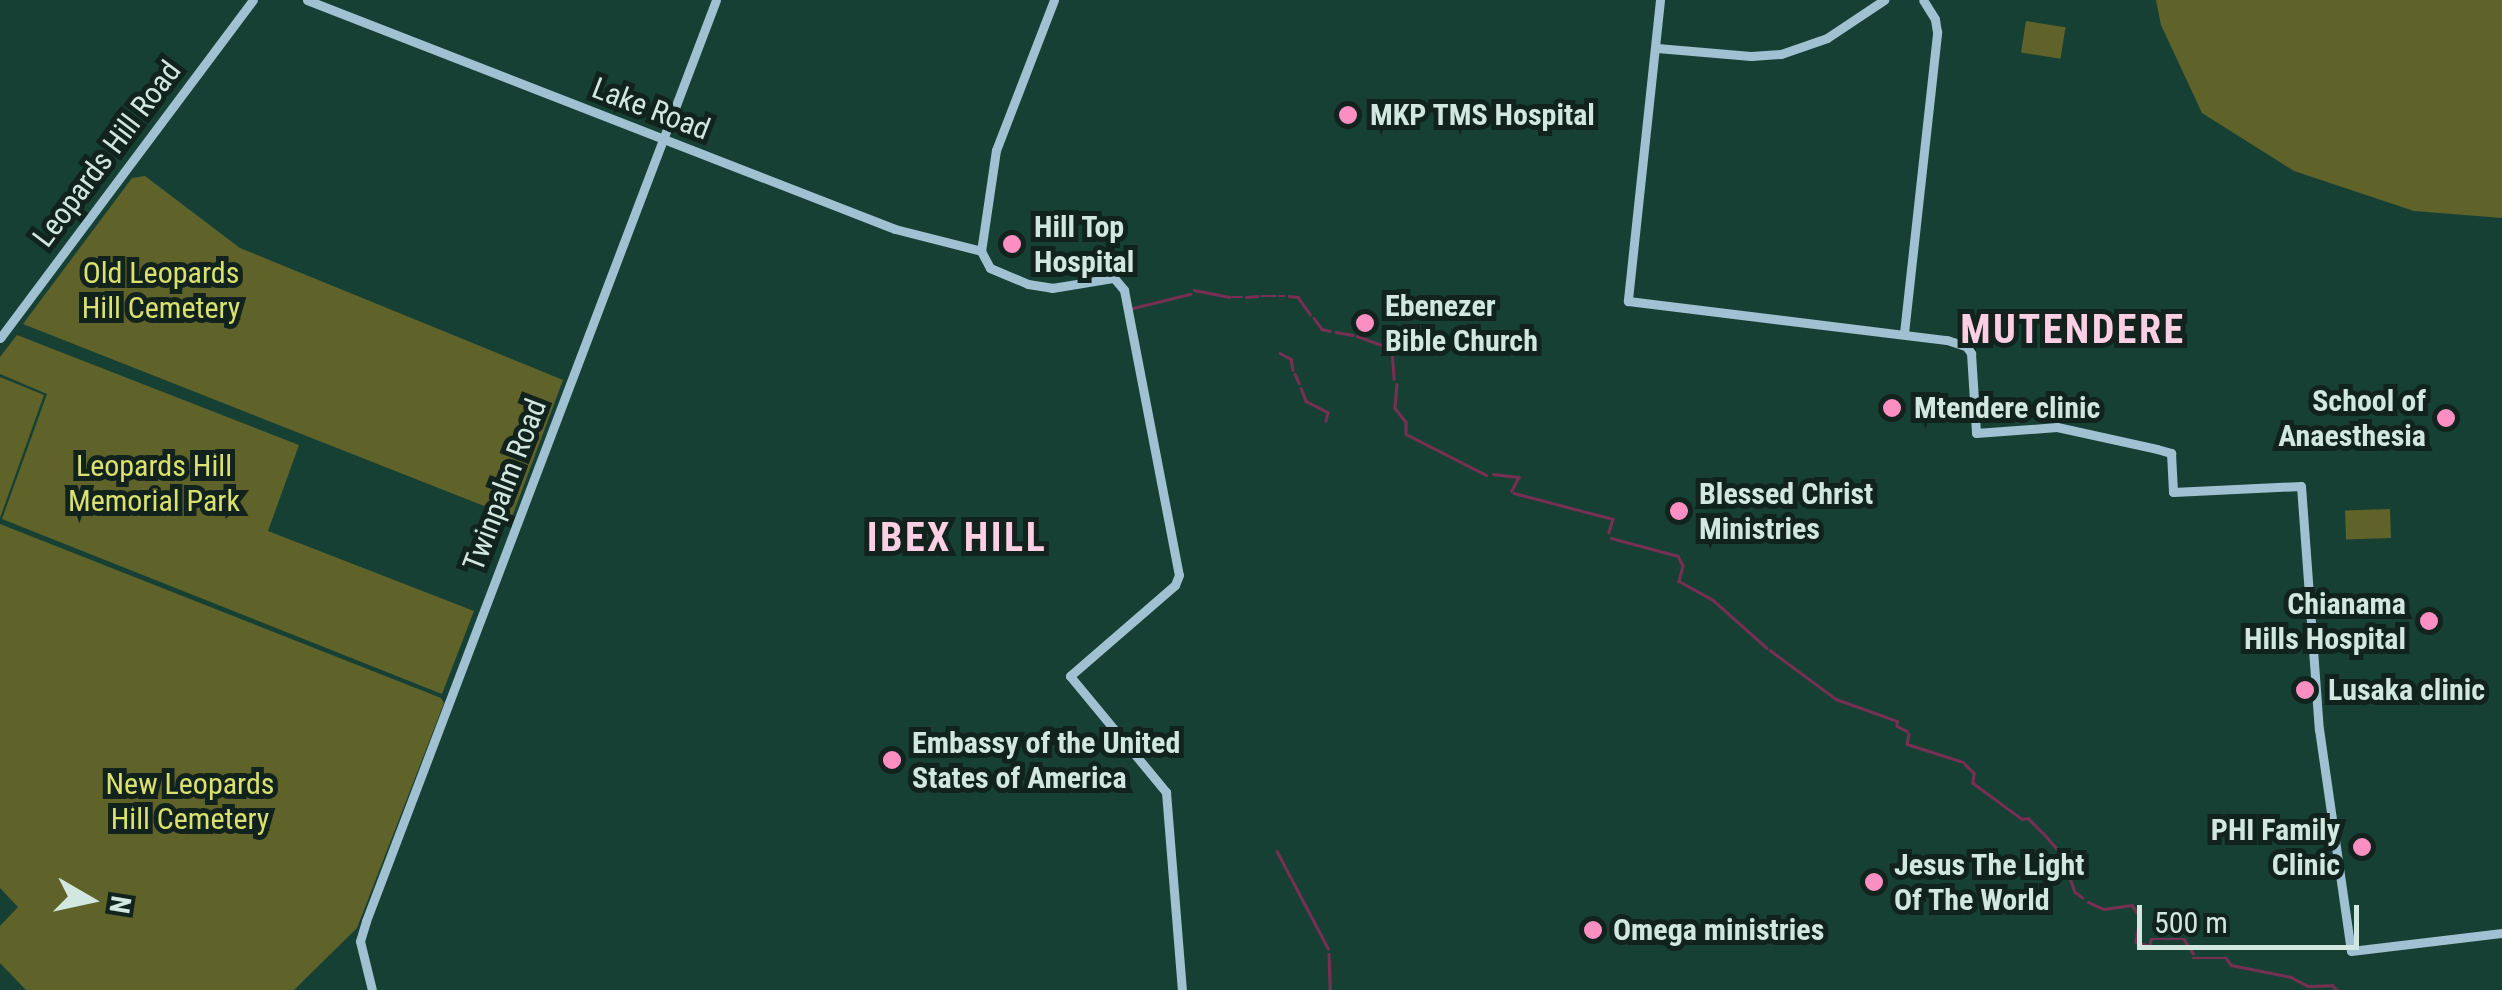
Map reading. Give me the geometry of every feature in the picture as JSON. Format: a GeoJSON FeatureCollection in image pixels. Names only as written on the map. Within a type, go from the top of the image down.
{"type":"FeatureCollection","features":[{"type":"Feature","properties":{"kind":"main road","name":"Leopards Hill Road"},"geometry":{"type":"LineString","coordinates":[[0,338],[254,0]]}},
{"type":"Feature","properties":{"kind":"main road","name":"Lake Road"},"geometry":{"type":"LineString","coordinates":[[307,0],[895,229],[981,252]]}},
{"type":"Feature","properties":{"kind":"main road","name":"Twinpalm Road"},"geometry":{"type":"LineString","coordinates":[[372,990],[360,940],[366,920],[716,0]]}},
{"type":"Feature","properties":{"kind":"main road"},"geometry":{"type":"LineString","coordinates":[[1054,0],[996,150],[981,252],[990,268],[1028,284],[1052,288],[1114,278],[1124,290],[1179,575],[1175,585],[1070,676],[1166,792],[1182,990]]}},
{"type":"Feature","properties":{"kind":"main road"},"geometry":{"type":"LineString","coordinates":[[1660,0],[1628,301],[1904,333],[1970,349],[1976,432],[2056,427],[2157,448],[2171,454],[2173,492],[2301,486],[2319,728],[2351,951],[2502,933]]}},
{"type":"Feature","properties":{"kind":"main road"},"geometry":{"type":"LineString","coordinates":[[1656,48],[1751,56],[1781,54],[1827,38],[1884,0]]}},
{"type":"Feature","properties":{"kind":"main road"},"geometry":{"type":"LineString","coordinates":[[1904,333],[1937,32],[1935,19],[1922,0]]}},
{"type":"Feature","properties":{"kind":"green space"},"geometry":{"type":"Polygon","coordinates":[[[2156,0],[2502,0],[2502,218],[2414,211],[2294,171],[2202,113],[2161,25],[2156,0]]]}},
{"type":"Feature","properties":{"kind":"green space"},"geometry":{"type":"Polygon","coordinates":[[[2026,21],[2066,27],[2061,59],[2021,53],[2026,21]]]}},
{"type":"Feature","properties":{"kind":"green space","name":"Old Leopards Hill Cemetery"},"geometry":{"type":"Polygon","coordinates":[[[145,176],[240,248],[563,380],[512,517],[23,324],[132,178],[145,176]]]}},
{"type":"Feature","properties":{"kind":"green space","name":"Leopards Hill Memorial Park"},"geometry":{"type":"Polygon","coordinates":[[[17,335],[299,445],[268,531],[474,611],[442,694],[2,519],[47,394],[0,374],[0,357],[17,335]]]}},
{"type":"Feature","properties":{"kind":"green space"},"geometry":{"type":"Polygon","coordinates":[[[0,377],[44,395],[0,518],[0,377]]]}},
{"type":"Feature","properties":{"kind":"green space"},"geometry":{"type":"Polygon","coordinates":[[[2390,509],[2391,538],[2346,540],[2345,511],[2390,509]]]}},
{"type":"Feature","properties":{"kind":"green space","name":"New Leopards Hill Cemetery"},"geometry":{"type":"Polygon","coordinates":[[[0,524],[441,698],[444,703],[357,928],[294,990],[26,990],[0,963],[0,926],[18,907],[0,888],[0,524]]]}},
{"type":"Feature","properties":{"kind":"waterway"},"geometry":{"type":"LineString","coordinates":[[1194,290],[1229,297]]}},
{"type":"Feature","properties":{"kind":"waterway"},"geometry":{"type":"LineString","coordinates":[[1133,308],[1190,294]]}},
{"type":"Feature","properties":{"kind":"waterway"},"geometry":{"type":"LineString","coordinates":[[1246,297],[1257,296]]}},
{"type":"Feature","properties":{"kind":"waterway"},"geometry":{"type":"LineString","coordinates":[[1261,296],[1276,296]]}},
{"type":"Feature","properties":{"kind":"waterway"},"geometry":{"type":"LineString","coordinates":[[1279,296],[1284,296]]}},
{"type":"Feature","properties":{"kind":"waterway"},"geometry":{"type":"LineString","coordinates":[[1289,296],[1298,297],[1310,314]]}},
{"type":"Feature","properties":{"kind":"waterway"},"geometry":{"type":"LineString","coordinates":[[1232,297],[1242,297]]}},
{"type":"Feature","properties":{"kind":"waterway"},"geometry":{"type":"LineString","coordinates":[[1314,318],[1322,329],[1330,331]]}},
{"type":"Feature","properties":{"kind":"waterway"},"geometry":{"type":"LineString","coordinates":[[1336,332],[1353,335]]}},
{"type":"Feature","properties":{"kind":"waterway"},"geometry":{"type":"LineString","coordinates":[[1357,336],[1392,349],[1394,379]]}},
{"type":"Feature","properties":{"kind":"waterway"},"geometry":{"type":"LineString","coordinates":[[1280,353],[1291,359],[1293,370]]}},
{"type":"Feature","properties":{"kind":"waterway"},"geometry":{"type":"LineString","coordinates":[[1295,374],[1299,383]]}},
{"type":"Feature","properties":{"kind":"waterway"},"geometry":{"type":"LineString","coordinates":[[1397,384],[1395,408],[1406,422],[1406,434],[1486,475]]}},
{"type":"Feature","properties":{"kind":"waterway"},"geometry":{"type":"LineString","coordinates":[[1301,388],[1306,401],[1328,412],[1326,421]]}},
{"type":"Feature","properties":{"kind":"waterway"},"geometry":{"type":"LineString","coordinates":[[1493,474],[1519,477],[1512,491]]}},
{"type":"Feature","properties":{"kind":"waterway"},"geometry":{"type":"LineString","coordinates":[[1514,493],[1613,519],[1609,532]]}},
{"type":"Feature","properties":{"kind":"waterway"},"geometry":{"type":"LineString","coordinates":[[1611,538],[1678,556],[1683,566],[1679,581],[1713,600],[1767,648]]}},
{"type":"Feature","properties":{"kind":"waterway"},"geometry":{"type":"LineString","coordinates":[[1770,650],[1836,699],[1897,721],[1897,726],[1907,731]]}},
{"type":"Feature","properties":{"kind":"waterway"},"geometry":{"type":"LineString","coordinates":[[1909,734],[1907,744],[1963,762]]}},
{"type":"Feature","properties":{"kind":"waterway"},"geometry":{"type":"LineString","coordinates":[[1965,764],[1974,773],[1973,783],[2022,819],[2028,818],[2061,853],[2075,892],[2082,897]]}},
{"type":"Feature","properties":{"kind":"waterway"},"geometry":{"type":"LineString","coordinates":[[1277,851],[1328,948]]}},
{"type":"Feature","properties":{"kind":"waterway"},"geometry":{"type":"LineString","coordinates":[[2088,902],[2104,909],[2132,905],[2140,917],[2136,942],[2149,946],[2151,939],[2184,939],[2193,953]]}},
{"type":"Feature","properties":{"kind":"waterway"},"geometry":{"type":"LineString","coordinates":[[1329,954],[1330,990]]}},
{"type":"Feature","properties":{"kind":"waterway"},"geometry":{"type":"LineString","coordinates":[[2193,958],[2226,958],[2231,965],[2291,977],[2308,986],[2332,985],[2337,990]]}},
{"type":"Feature","properties":{"kind":"place","name":"MKP TMS Hospital"},"geometry":{"type":"Point","coordinates":[1348,115]}},
{"type":"Feature","properties":{"kind":"place","name":"Hill Top Hospital"},"geometry":{"type":"Point","coordinates":[1012,244]}},
{"type":"Feature","properties":{"kind":"place","name":"Ebenezer Bible Church"},"geometry":{"type":"Point","coordinates":[1365,323]}},
{"type":"Feature","properties":{"kind":"place","name":"Mtendere clinic"},"geometry":{"type":"Point","coordinates":[1892,408]}},
{"type":"Feature","properties":{"kind":"place","name":"School of Anaesthesia"},"geometry":{"type":"Point","coordinates":[2446,418]}},
{"type":"Feature","properties":{"kind":"place","name":"Blessed Christ Ministries"},"geometry":{"type":"Point","coordinates":[1679,511]}},
{"type":"Feature","properties":{"kind":"place","name":"Chianama Hills Hospital"},"geometry":{"type":"Point","coordinates":[2429,621]}},
{"type":"Feature","properties":{"kind":"place","name":"Lusaka clinic"},"geometry":{"type":"Point","coordinates":[2305,690]}},
{"type":"Feature","properties":{"kind":"place","name":"Embassy of the United States of America"},"geometry":{"type":"Point","coordinates":[892,760]}},
{"type":"Feature","properties":{"kind":"place","name":"PHI Family Clinic"},"geometry":{"type":"Point","coordinates":[2362,847]}},
{"type":"Feature","properties":{"kind":"place","name":"Jesus The Light Of The World"},"geometry":{"type":"Point","coordinates":[1874,882]}},
{"type":"Feature","properties":{"kind":"place","name":"Omega ministries"},"geometry":{"type":"Point","coordinates":[1593,930]}},
{"type":"Feature","properties":{"kind":"district","name":"MUTENDERE"},"geometry":{"type":"Point","coordinates":[2073,330]}},
{"type":"Feature","properties":{"kind":"district","name":"IBEX HILL"},"geometry":{"type":"Point","coordinates":[957,538]}}]}
